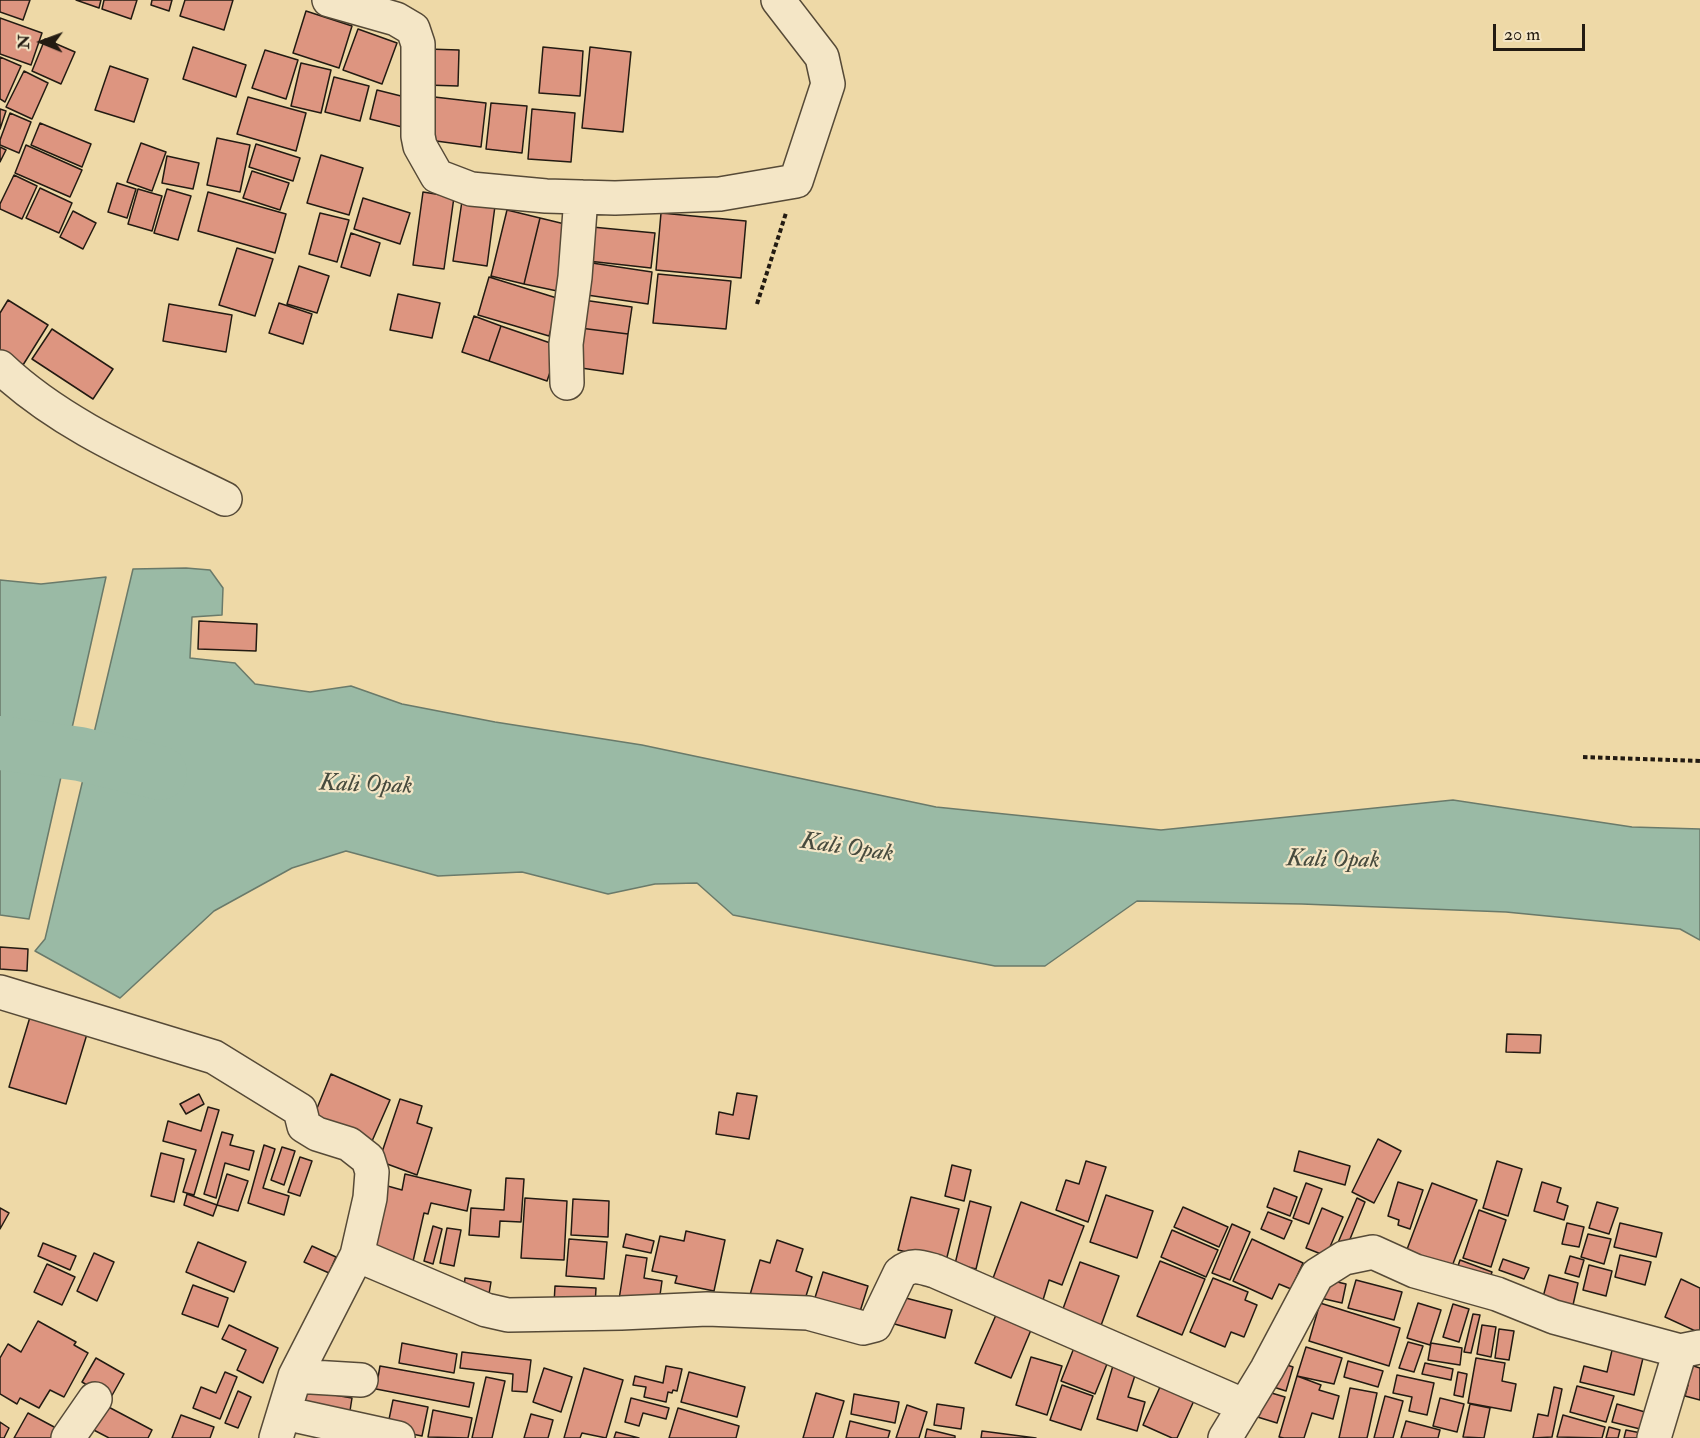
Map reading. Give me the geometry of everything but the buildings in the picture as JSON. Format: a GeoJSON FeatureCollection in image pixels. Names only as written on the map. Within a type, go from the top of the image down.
{"type":"FeatureCollection","features":[{"type":"Feature","properties":{"kind":"street"},"geometry":{"type":"LineString","coordinates":[[329,0],[396,20],[413,29],[418,44],[418,136],[420,146],[437,176],[471,189],[581,197],[720,195],[796,181],[828,84],[822,57],[778,0]]}},
{"type":"Feature","properties":{"kind":"street"},"geometry":{"type":"LineString","coordinates":[[567,383],[566,344],[575,277],[581,197]]}},
{"type":"Feature","properties":{"kind":"street"},"geometry":{"type":"LineString","coordinates":[[0,367],[17,384],[82,428],[225,499]]}},
{"type":"Feature","properties":{"kind":"street"},"geometry":{"type":"LineString","coordinates":[[0,992],[214,1057],[300,1110],[304,1126],[317,1134],[349,1144],[368,1159],[372,1172],[370,1198],[357,1255],[295,1376],[280,1425],[398,1438]]}},
{"type":"Feature","properties":{"kind":"street"},"geometry":{"type":"LineString","coordinates":[[1225,1438],[1267,1369],[1317,1275],[1344,1258],[1373,1252],[1415,1271],[1497,1294],[1554,1317],[1690,1349],[1654,1438]]}},
{"type":"Feature","properties":{"kind":"street"},"geometry":{"type":"LineString","coordinates":[[357,1255],[486,1310],[508,1315],[707,1309],[808,1313],[863,1328],[875,1325],[896,1280],[907,1268],[914,1266],[936,1271],[1245,1406]]}},
{"type":"Feature","properties":{"kind":"street"},"geometry":{"type":"LineString","coordinates":[[295,1376],[361,1380]]}},
{"type":"Feature","properties":{"kind":"street"},"geometry":{"type":"LineString","coordinates":[[68,1438],[95,1399]]}},
{"type":"Feature","properties":{"kind":"path"},"geometry":{"type":"LineString","coordinates":[[757,304],[796,181]]}},
{"type":"Feature","properties":{"kind":"path"},"geometry":{"type":"LineString","coordinates":[[1583,757],[1700,761]]}},
{"type":"Feature","properties":{"kind":"water"},"geometry":{"type":"Polygon","coordinates":[[[133,569],[210,570],[223,588],[222,615],[192,617],[190,658],[235,663],[255,684],[310,692],[351,686],[402,704],[495,722],[642,745],[936,807],[1161,830],[1453,800],[1632,827],[1700,829],[1700,940],[1680,929],[1506,912],[1302,904],[1137,901],[1045,966],[995,966],[733,915],[697,883],[655,884],[608,894],[522,872],[438,876],[346,851],[292,868],[214,911],[120,998],[35,951],[45,939],[133,569]]]}},
{"type":"Feature","properties":{"kind":"water"},"geometry":{"type":"Polygon","coordinates":[[[106,577],[29,919],[0,915],[0,580],[41,584],[106,577]]]}},
{"type":"Feature","properties":{"kind":"waterway","name":"Kali Opak"},"geometry":{"type":"LineString","coordinates":[[0,743],[80,754],[160,773]]}}]}
